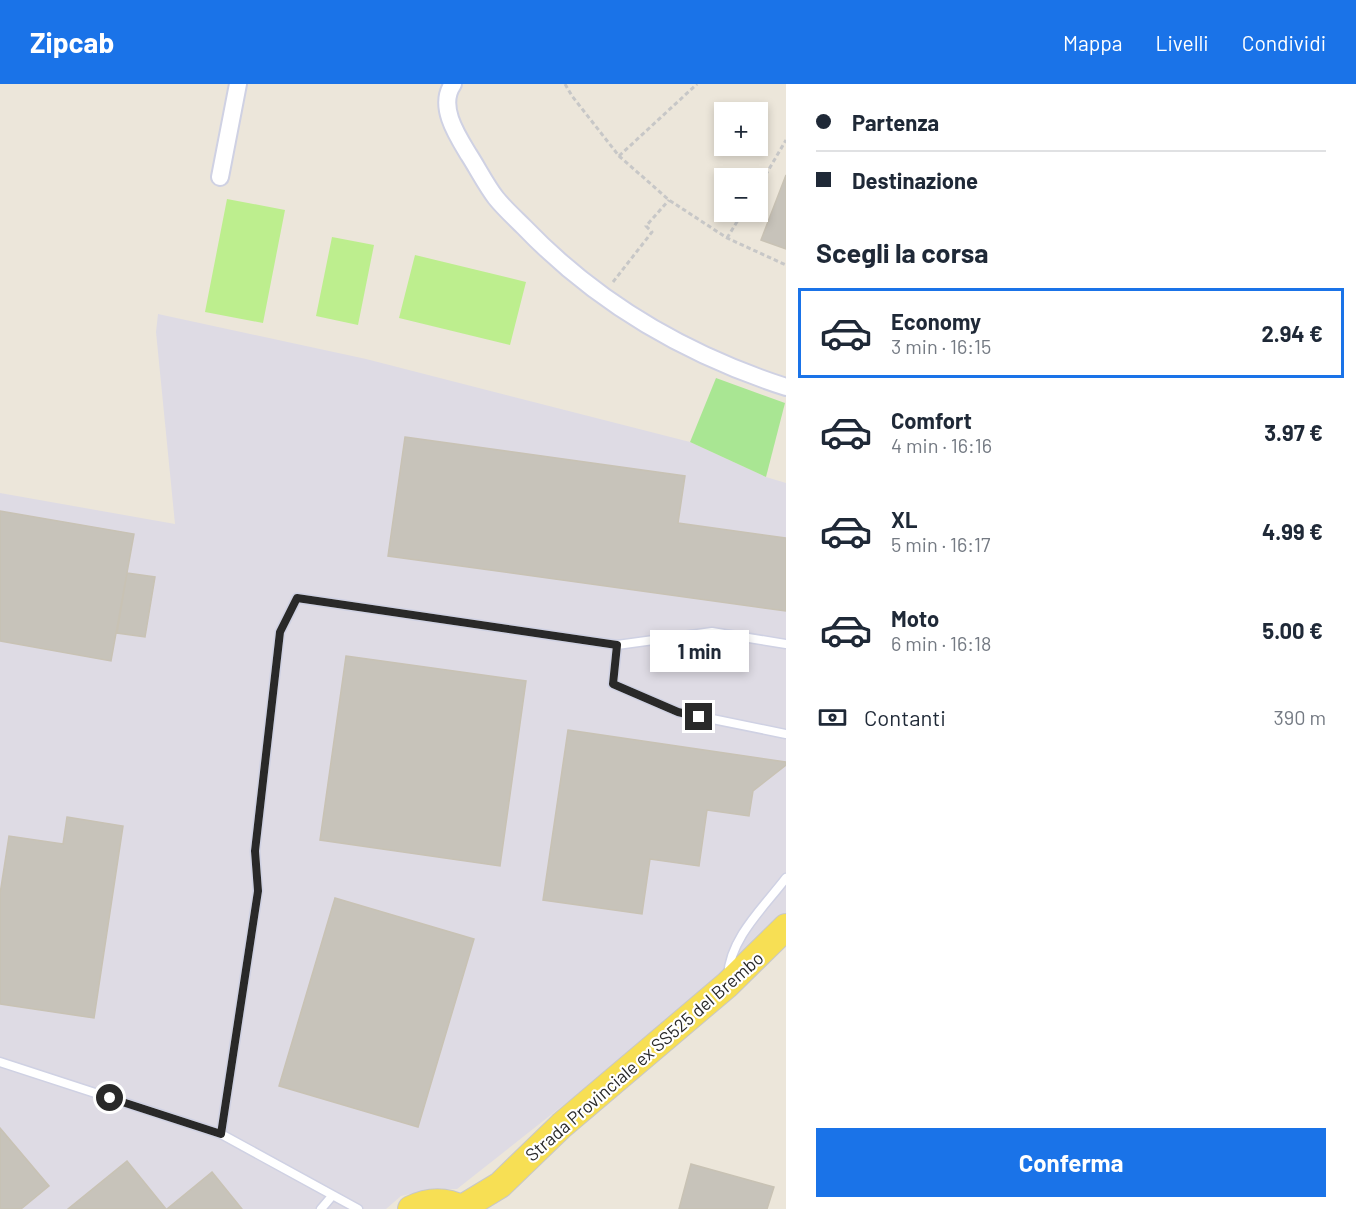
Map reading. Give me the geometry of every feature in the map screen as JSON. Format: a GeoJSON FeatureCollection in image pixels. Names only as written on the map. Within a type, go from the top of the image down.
{"type":"FeatureCollection","features":[{"type":"Feature","properties":{"kind":"main road","name":"Strada Provinciale ex SS525 del Brembo"},"geometry":{"type":"LineString","coordinates":[[411,1209],[429,1202],[452,1204],[463,1209],[500,1185],[562,1125],[727,985],[786,927]]}},
{"type":"Feature","properties":{"kind":"main road","name":"Strada Provinciale ex SS525 del Brembo"},"geometry":{"type":"LineString","coordinates":[[491,1209],[500,1185]]}},
{"type":"Feature","properties":{"kind":"street"},"geometry":{"type":"LineString","coordinates":[[220,177],[238,84]]}},
{"type":"Feature","properties":{"kind":"street"},"geometry":{"type":"LineString","coordinates":[[453,84],[450,88],[448,102],[450,120],[457,137],[496,198],[551,255],[603,296],[663,335],[731,368],[786,387]]}},
{"type":"Feature","properties":{"kind":"lane"},"geometry":{"type":"LineString","coordinates":[[221,1134],[258,891],[255,851],[280,632],[297,598],[617,645],[712,632],[786,644]]}},
{"type":"Feature","properties":{"kind":"lane"},"geometry":{"type":"LineString","coordinates":[[617,645],[613,684],[678,712],[786,734]]}},
{"type":"Feature","properties":{"kind":"lane"},"geometry":{"type":"LineString","coordinates":[[727,985],[728,966],[737,941],[786,878]]}},
{"type":"Feature","properties":{"kind":"lane"},"geometry":{"type":"LineString","coordinates":[[0,1062],[221,1134],[358,1209]]}},
{"type":"Feature","properties":{"kind":"lane"},"geometry":{"type":"LineString","coordinates":[[321,1209],[332,1196]]}},
{"type":"Feature","properties":{"kind":"path"},"geometry":{"type":"LineString","coordinates":[[565,84],[619,156],[669,200],[727,238],[786,265]]}},
{"type":"Feature","properties":{"kind":"path"},"geometry":{"type":"LineString","coordinates":[[619,156],[697,84]]}},
{"type":"Feature","properties":{"kind":"path"},"geometry":{"type":"LineString","coordinates":[[768,173],[784,149],[786,141]]}},
{"type":"Feature","properties":{"kind":"path"},"geometry":{"type":"LineString","coordinates":[[603,296],[652,232],[646,226],[669,200]]}},
{"type":"Feature","properties":{"kind":"path"},"geometry":{"type":"LineString","coordinates":[[727,238],[737,222]]}},
{"type":"Feature","properties":{"kind":"shaded area"},"geometry":{"type":"Polygon","coordinates":[[[158,314],[366,359],[690,442],[766,477],[786,483],[786,914],[719,982],[457,1189],[427,1190],[401,1196],[386,1209],[0,1209],[0,493],[175,524],[156,332],[158,314]]]}},
{"type":"Feature","properties":{"kind":"green space"},"geometry":{"type":"Polygon","coordinates":[[[227,199],[285,210],[263,323],[205,312],[227,199]]]}},
{"type":"Feature","properties":{"kind":"green space"},"geometry":{"type":"Polygon","coordinates":[[[332,237],[374,245],[358,325],[316,316],[332,237]]]}},
{"type":"Feature","properties":{"kind":"green space"},"geometry":{"type":"Polygon","coordinates":[[[415,255],[526,282],[510,345],[399,318],[415,255]]]}},
{"type":"Feature","properties":{"kind":"green space"},"geometry":{"type":"Polygon","coordinates":[[[716,378],[785,403],[766,477],[690,442],[716,378]]]}},
{"type":"Feature","properties":{"kind":"building"},"geometry":{"type":"Polygon","coordinates":[[[786,175],[786,249],[761,240],[786,175]]]}},
{"type":"Feature","properties":{"kind":"building"},"geometry":{"type":"Polygon","coordinates":[[[405,437],[685,476],[678,523],[786,538],[786,611],[388,556],[405,437]]]}},
{"type":"Feature","properties":{"kind":"building"},"geometry":{"type":"Polygon","coordinates":[[[0,511],[134,534],[111,661],[0,641],[0,511]]]}},
{"type":"Feature","properties":{"kind":"building"},"geometry":{"type":"Polygon","coordinates":[[[127,573],[155,577],[145,637],[117,633],[127,573]]]}},
{"type":"Feature","properties":{"kind":"building"},"geometry":{"type":"Polygon","coordinates":[[[346,656],[526,681],[500,866],[320,840],[346,656]]]}},
{"type":"Feature","properties":{"kind":"building"},"geometry":{"type":"Polygon","coordinates":[[[568,730],[786,762],[786,765],[753,791],[749,816],[707,810],[699,866],[650,859],[642,914],[543,900],[568,730]]]}},
{"type":"Feature","properties":{"kind":"building"},"geometry":{"type":"Polygon","coordinates":[[[67,817],[123,826],[94,1018],[0,1004],[0,894],[9,836],[63,844],[67,817]]]}},
{"type":"Feature","properties":{"kind":"building"},"geometry":{"type":"Polygon","coordinates":[[[335,898],[474,939],[418,1127],[279,1086],[335,898]]]}},
{"type":"Feature","properties":{"kind":"building"},"geometry":{"type":"Polygon","coordinates":[[[0,1128],[49,1186],[21,1209],[0,1209],[0,1128]]]}},
{"type":"Feature","properties":{"kind":"building"},"geometry":{"type":"Polygon","coordinates":[[[127,1161],[166,1209],[68,1209],[127,1161]]]}},
{"type":"Feature","properties":{"kind":"building"},"geometry":{"type":"Polygon","coordinates":[[[691,1164],[774,1187],[767,1209],[679,1209],[691,1164]]]}},
{"type":"Feature","properties":{"kind":"building"},"geometry":{"type":"Polygon","coordinates":[[[212,1172],[242,1209],[167,1209],[212,1172]]]}},
{"type":"Feature","properties":{"kind":"route"},"geometry":{"type":"LineString","coordinates":[[110,1098],[221,1134],[258,891],[255,851],[280,632],[297,598],[617,645],[613,684],[678,712],[699,717]]}}]}
